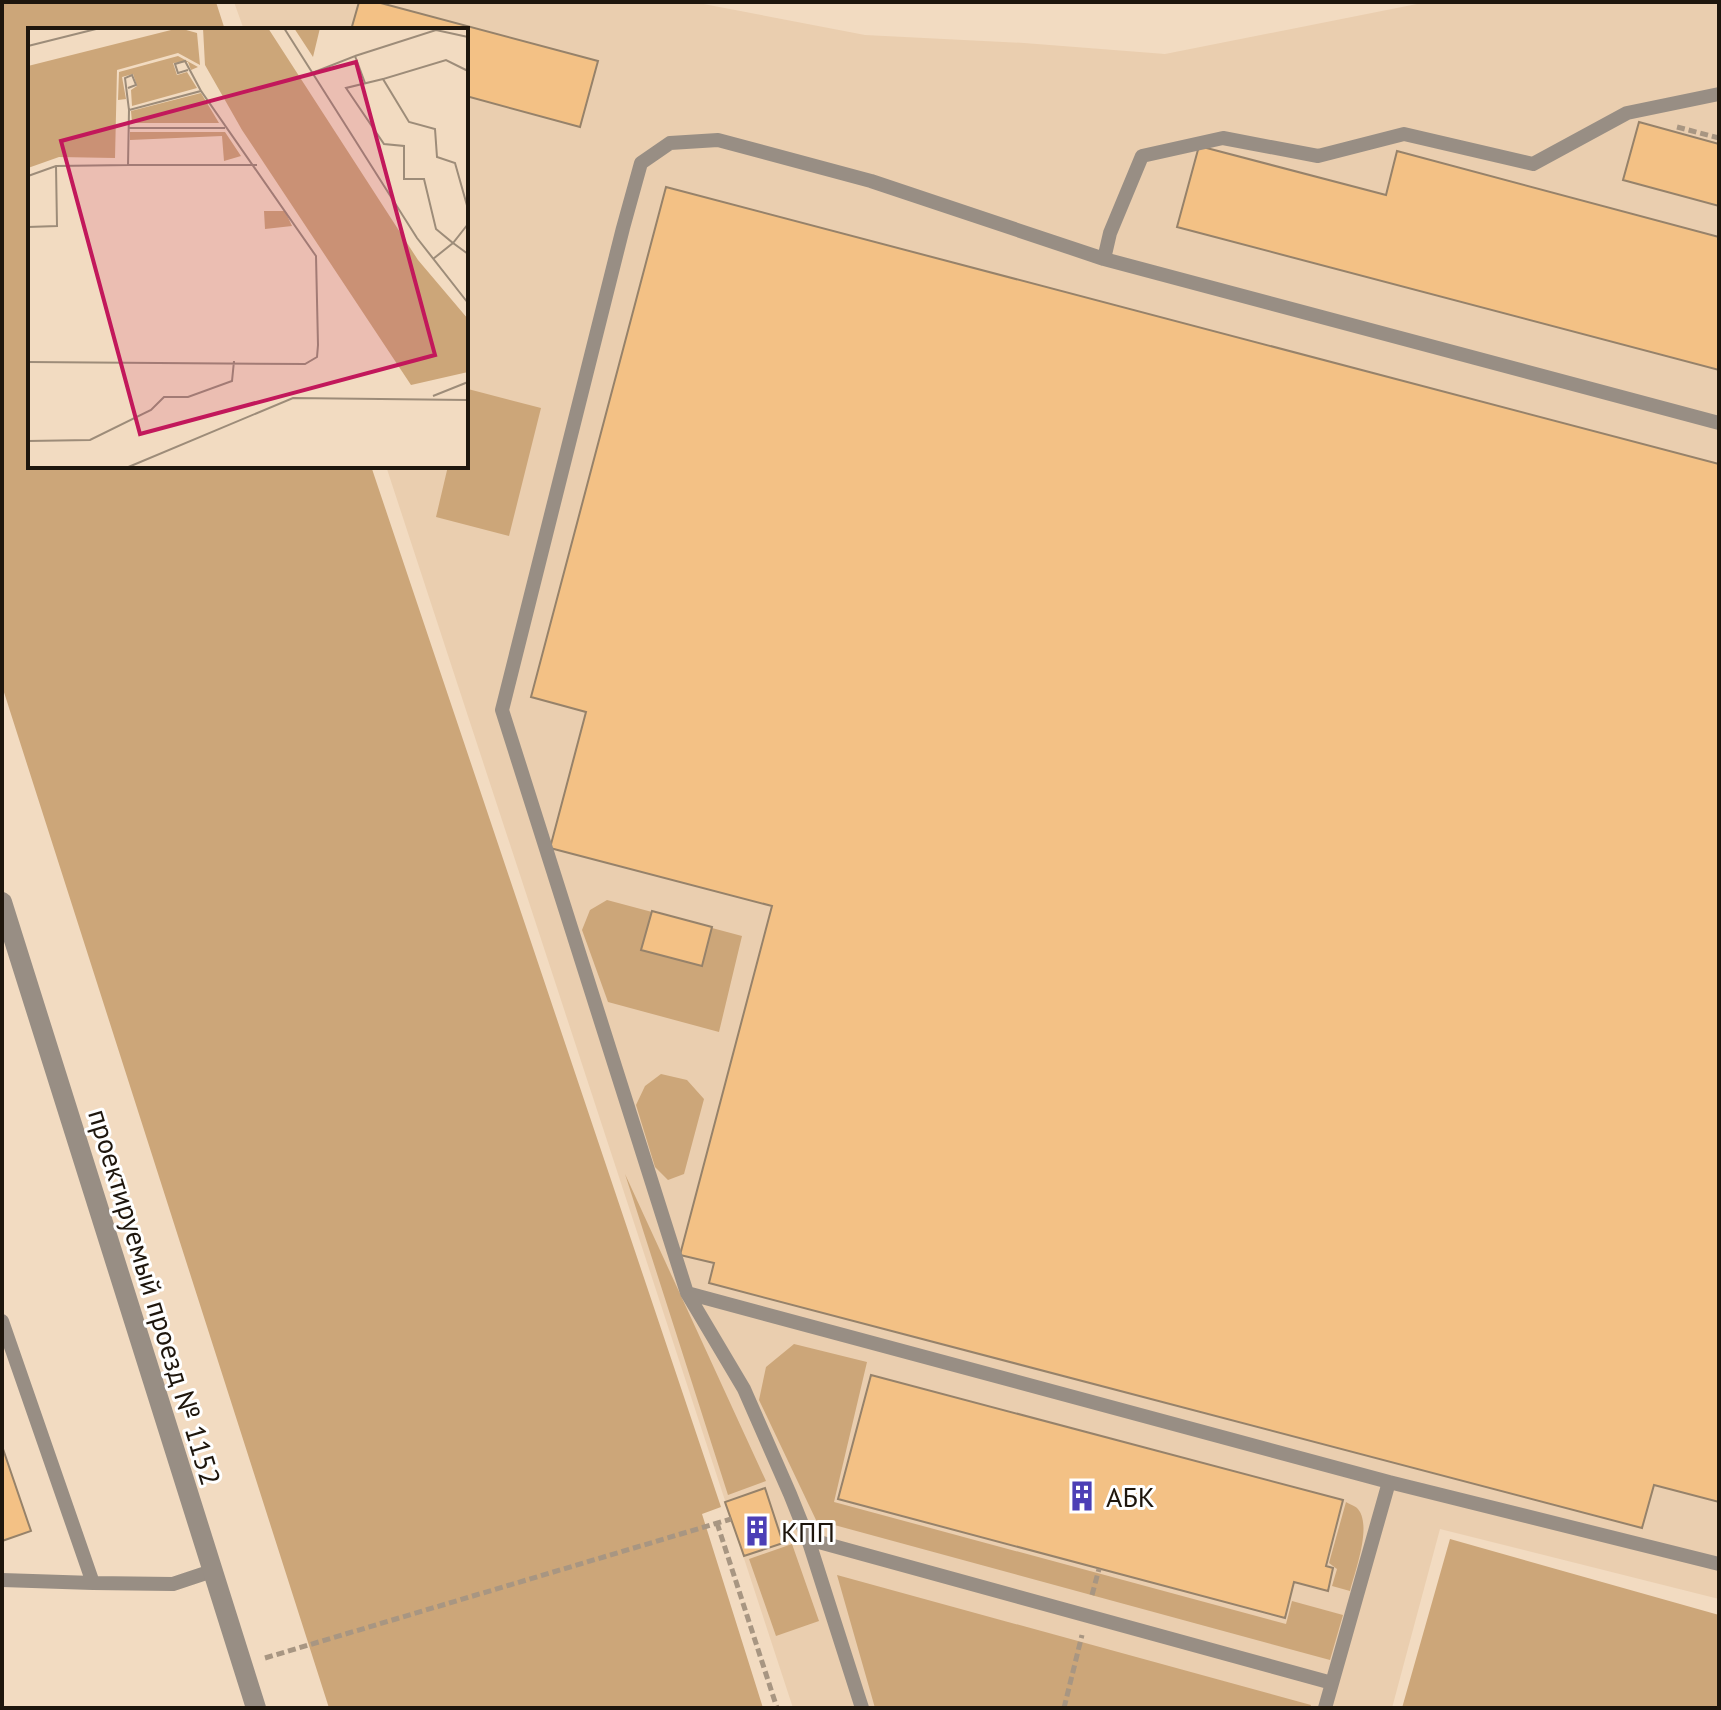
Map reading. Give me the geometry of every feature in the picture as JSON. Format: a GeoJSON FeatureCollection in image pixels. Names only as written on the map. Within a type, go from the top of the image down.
{"type":"FeatureCollection","features":[{"type":"Feature","properties":{"kind":"street","name":"проектируемый проезд № 1152"},"geometry":{"type":"LineString","coordinates":[[2,902],[256,1708]]}},
{"type":"Feature","properties":{"kind":"lane"},"geometry":{"type":"LineString","coordinates":[[1104,259],[1110,233],[1142,156],[1223,138],[1318,156],[1404,134],[1533,164],[1627,113],[1719,94]]}},
{"type":"Feature","properties":{"kind":"lane"},"geometry":{"type":"LineString","coordinates":[[862,1708],[808,1539],[744,1389],[687,1293],[502,710],[641,163],[670,143],[718,140],[871,181],[1104,259],[1719,423]]}},
{"type":"Feature","properties":{"kind":"lane"},"geometry":{"type":"LineString","coordinates":[[687,1293],[1389,1482],[1719,1564]]}},
{"type":"Feature","properties":{"kind":"lane"},"geometry":{"type":"LineString","coordinates":[[2,1321],[93,1583]]}},
{"type":"Feature","properties":{"kind":"lane"},"geometry":{"type":"LineString","coordinates":[[1325,1708],[1389,1482]]}},
{"type":"Feature","properties":{"kind":"lane"},"geometry":{"type":"LineString","coordinates":[[808,1539],[1332,1683]]}},
{"type":"Feature","properties":{"kind":"lane"},"geometry":{"type":"LineString","coordinates":[[2,1580],[173,1584],[212,1571]]}},
{"type":"Feature","properties":{"kind":"path"},"geometry":{"type":"LineString","coordinates":[[241,1665],[731,1519]]}},
{"type":"Feature","properties":{"kind":"path"},"geometry":{"type":"LineString","coordinates":[[717,1523],[777,1708]]}},
{"type":"Feature","properties":{"kind":"path"},"geometry":{"type":"LineString","coordinates":[[1064,1708],[1099,1569]]}},
{"type":"Feature","properties":{"kind":"shaded area"},"geometry":{"type":"Polygon","coordinates":[[[2,2],[216,2],[224,28],[28,28],[28,468],[372,468],[721,1507],[702,1514],[763,1708],[329,1708],[2,686],[2,2]]]}},
{"type":"Feature","properties":{"kind":"shaded area"},"geometry":{"type":"Polygon","coordinates":[[[234,2],[693,2],[865,35],[1165,54],[1427,2],[1719,2],[1719,1599],[1440,1529],[1392,1708],[793,1708],[387,468],[468,468],[468,28],[243,28],[234,2]]]}},
{"type":"Feature","properties":{"kind":"shaded area"},"geometry":{"type":"Polygon","coordinates":[[[468,389],[541,408],[509,536],[436,517],[448,468],[468,468],[468,389]]]}},
{"type":"Feature","properties":{"kind":"shaded area"},"geometry":{"type":"Polygon","coordinates":[[[607,900],[742,936],[719,1032],[608,1002],[582,930],[590,910],[607,900]]]}},
{"type":"Feature","properties":{"kind":"shaded area"},"geometry":{"type":"Polygon","coordinates":[[[661,1074],[687,1080],[704,1099],[684,1174],[668,1180],[655,1167],[636,1105],[645,1086],[661,1074]]]}},
{"type":"Feature","properties":{"kind":"shaded area"},"geometry":{"type":"Polygon","coordinates":[[[625,1174],[766,1481],[728,1495],[625,1174]]]}},
{"type":"Feature","properties":{"kind":"shaded area"},"geometry":{"type":"Polygon","coordinates":[[[794,1344],[867,1362],[834,1502],[1286,1624],[1292,1601],[1343,1615],[1330,1660],[816,1520],[759,1400],[766,1367],[794,1344]]]}},
{"type":"Feature","properties":{"kind":"shaded area"},"geometry":{"type":"Polygon","coordinates":[[[1346,1502],[1357,1508],[1363,1525],[1361,1548],[1350,1591],[1332,1586],[1337,1569],[1329,1563],[1346,1502]]]}},
{"type":"Feature","properties":{"kind":"shaded area"},"geometry":{"type":"Polygon","coordinates":[[[1450,1539],[1719,1615],[1719,1708],[1402,1708],[1450,1539]]]}},
{"type":"Feature","properties":{"kind":"shaded area"},"geometry":{"type":"Polygon","coordinates":[[[792,1544],[819,1621],[776,1636],[749,1559],[792,1544]]]}},
{"type":"Feature","properties":{"kind":"shaded area"},"geometry":{"type":"Polygon","coordinates":[[[837,1575],[1311,1705],[1310,1708],[875,1708],[837,1575]]]}},
{"type":"Feature","properties":{"kind":"building"},"geometry":{"type":"Polygon","coordinates":[[[359,2],[377,2],[598,61],[580,127],[468,97],[468,28],[352,28],[359,2]]]}},
{"type":"Feature","properties":{"kind":"building"},"geometry":{"type":"Polygon","coordinates":[[[1639,122],[1719,144],[1719,206],[1623,180],[1639,122]]]}},
{"type":"Feature","properties":{"kind":"building"},"geometry":{"type":"Polygon","coordinates":[[[1199,146],[1386,195],[1397,151],[1719,237],[1719,370],[1177,227],[1199,146]]]}},
{"type":"Feature","properties":{"kind":"building"},"geometry":{"type":"Polygon","coordinates":[[[666,187],[1719,464],[1719,1502],[1654,1485],[1642,1528],[709,1283],[714,1263],[680,1255],[772,906],[550,848],[586,712],[531,697],[666,187]]]}},
{"type":"Feature","properties":{"kind":"building"},"geometry":{"type":"Polygon","coordinates":[[[652,911],[712,927],[702,966],[641,950],[652,911]]]}},
{"type":"Feature","properties":{"kind":"building","name":"АБК"},"geometry":{"type":"Polygon","coordinates":[[[871,1375],[1343,1500],[1326,1566],[1333,1568],[1328,1591],[1294,1582],[1285,1618],[838,1499],[871,1375]]]}},
{"type":"Feature","properties":{"kind":"building"},"geometry":{"type":"Polygon","coordinates":[[[2,1446],[31,1531],[2,1541],[2,1446]]]}},
{"type":"Feature","properties":{"kind":"building","name":"КПП"},"geometry":{"type":"Polygon","coordinates":[[[765,1488],[783,1543],[744,1556],[725,1502],[765,1488]]]}},
{"type":"Feature","properties":{"kind":"place","name":"АБК"},"geometry":{"type":"Point","coordinates":[1082,1496]}},
{"type":"Feature","properties":{"kind":"place","name":"КПП"},"geometry":{"type":"Point","coordinates":[757,1531]}}]}
